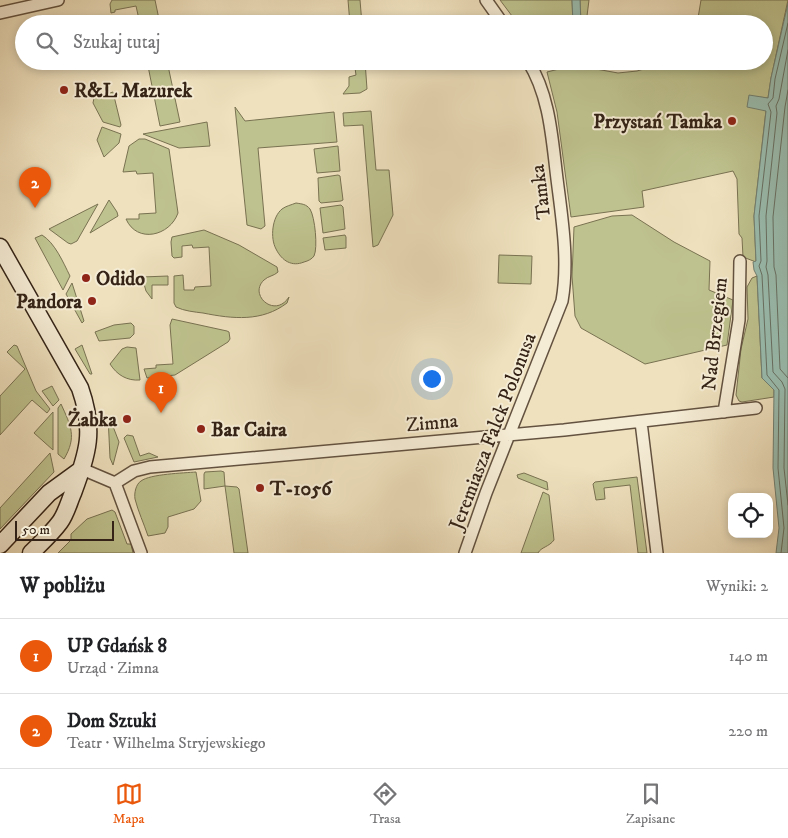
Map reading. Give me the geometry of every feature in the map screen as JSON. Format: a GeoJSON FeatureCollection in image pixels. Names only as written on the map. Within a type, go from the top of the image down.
{"type":"FeatureCollection","features":[{"type":"Feature","properties":{"kind":"street"},"geometry":{"type":"LineString","coordinates":[[0,13],[58,0]]}},
{"type":"Feature","properties":{"kind":"street"},"geometry":{"type":"LineString","coordinates":[[486,0],[497,15]]}},
{"type":"Feature","properties":{"kind":"street","name":"Tamka"},"geometry":{"type":"LineString","coordinates":[[533,70],[546,104],[551,132],[566,264],[562,301],[554,322]]}},
{"type":"Feature","properties":{"kind":"street"},"geometry":{"type":"LineString","coordinates":[[0,247],[80,388],[87,407],[89,436],[82,469],[61,521],[31,553]]}},
{"type":"Feature","properties":{"kind":"street","name":"Nad Brzegiem"},"geometry":{"type":"LineString","coordinates":[[724,412],[739,320],[740,261]]}},
{"type":"Feature","properties":{"kind":"street","name":"Jeremiasza Falck Polonusa"},"geometry":{"type":"LineString","coordinates":[[465,553],[486,493],[554,322]]}},
{"type":"Feature","properties":{"kind":"street","name":"Zimna"},"geometry":{"type":"LineString","coordinates":[[115,483],[134,471],[150,467],[509,435],[756,408]]}},
{"type":"Feature","properties":{"kind":"street"},"geometry":{"type":"LineString","coordinates":[[641,422],[657,553]]}},
{"type":"Feature","properties":{"kind":"street"},"geometry":{"type":"LineString","coordinates":[[82,469],[115,483],[141,553]]}},
{"type":"Feature","properties":{"kind":"street"},"geometry":{"type":"LineString","coordinates":[[0,545],[49,493],[82,469]]}},
{"type":"Feature","properties":{"kind":"green space"},"geometry":{"type":"Polygon","coordinates":[[[112,0],[155,0],[158,15],[138,15],[136,6],[115,10],[115,12],[111,13],[110,4],[112,0]]]}},
{"type":"Feature","properties":{"kind":"green space"},"geometry":{"type":"Polygon","coordinates":[[[348,0],[360,0],[361,15],[349,15],[348,0]]]}},
{"type":"Feature","properties":{"kind":"green space"},"geometry":{"type":"Polygon","coordinates":[[[500,0],[572,0],[573,15],[511,15],[500,0]]]}},
{"type":"Feature","properties":{"kind":"green space"},"geometry":{"type":"Polygon","coordinates":[[[580,0],[589,0],[587,15],[581,15],[580,0]]]}},
{"type":"Feature","properties":{"kind":"green space"},"geometry":{"type":"Polygon","coordinates":[[[701,0],[788,0],[773,69],[773,15],[698,15],[701,0]]]}},
{"type":"Feature","properties":{"kind":"green space"},"geometry":{"type":"Polygon","coordinates":[[[149,70],[169,70],[180,122],[160,126],[149,70]]]}},
{"type":"Feature","properties":{"kind":"green space"},"geometry":{"type":"Polygon","coordinates":[[[355,70],[366,70],[367,89],[360,93],[343,94],[349,86],[349,77],[356,75],[355,70]]]}},
{"type":"Feature","properties":{"kind":"green space"},"geometry":{"type":"Polygon","coordinates":[[[555,70],[602,70],[618,73],[637,71],[773,70],[768,98],[749,96],[766,110],[754,216],[756,262],[743,257],[742,238],[739,234],[737,179],[733,171],[642,191],[644,207],[571,217],[557,112],[547,72],[555,70]]]}},
{"type":"Feature","properties":{"kind":"green space"},"geometry":{"type":"Polygon","coordinates":[[[113,92],[120,127],[103,122],[93,103],[94,98],[113,92]]]}},
{"type":"Feature","properties":{"kind":"green space"},"geometry":{"type":"Polygon","coordinates":[[[235,107],[245,121],[334,112],[337,142],[258,148],[265,226],[261,229],[247,225],[235,107]]]}},
{"type":"Feature","properties":{"kind":"green space"},"geometry":{"type":"Polygon","coordinates":[[[371,111],[376,170],[389,170],[393,215],[378,245],[373,247],[363,125],[344,126],[343,113],[371,111]]]}},
{"type":"Feature","properties":{"kind":"green space"},"geometry":{"type":"Polygon","coordinates":[[[207,122],[210,146],[179,148],[143,134],[207,122]]]}},
{"type":"Feature","properties":{"kind":"green space"},"geometry":{"type":"Polygon","coordinates":[[[102,127],[121,134],[119,143],[104,157],[97,140],[102,127]]]}},
{"type":"Feature","properties":{"kind":"green space"},"geometry":{"type":"Polygon","coordinates":[[[139,139],[145,139],[169,149],[178,213],[168,227],[161,232],[153,234],[138,232],[131,227],[126,219],[139,219],[139,214],[156,213],[153,173],[137,174],[136,171],[123,172],[129,146],[139,139]]]}},
{"type":"Feature","properties":{"kind":"green space"},"geometry":{"type":"Polygon","coordinates":[[[338,146],[340,171],[317,173],[314,149],[338,146]]]}},
{"type":"Feature","properties":{"kind":"green space"},"geometry":{"type":"Polygon","coordinates":[[[340,176],[343,200],[321,203],[319,201],[318,178],[340,176]]]}},
{"type":"Feature","properties":{"kind":"green space"},"geometry":{"type":"Polygon","coordinates":[[[109,200],[118,216],[90,233],[109,200]]]}},
{"type":"Feature","properties":{"kind":"green space"},"geometry":{"type":"Polygon","coordinates":[[[296,203],[305,205],[312,213],[315,225],[316,246],[312,258],[295,264],[284,260],[278,253],[273,239],[273,228],[279,213],[284,208],[296,203]]]}},
{"type":"Feature","properties":{"kind":"green space"},"geometry":{"type":"Polygon","coordinates":[[[98,204],[77,241],[71,244],[68,243],[49,229],[98,204]]]}},
{"type":"Feature","properties":{"kind":"green space"},"geometry":{"type":"Polygon","coordinates":[[[341,205],[343,207],[345,229],[323,233],[320,208],[341,205]]]}},
{"type":"Feature","properties":{"kind":"green space"},"geometry":{"type":"Polygon","coordinates":[[[632,215],[674,242],[710,261],[709,290],[733,300],[727,345],[645,364],[581,328],[575,316],[572,276],[574,227],[612,216],[632,215]]]}},
{"type":"Feature","properties":{"kind":"green space"},"geometry":{"type":"Polygon","coordinates":[[[204,230],[239,245],[277,267],[278,272],[264,280],[259,292],[261,298],[271,305],[277,306],[289,297],[287,303],[268,313],[247,317],[214,315],[176,307],[174,303],[174,276],[183,275],[184,290],[211,286],[209,247],[193,248],[192,245],[182,246],[182,257],[174,258],[172,256],[172,237],[204,230]]]}},
{"type":"Feature","properties":{"kind":"green space"},"geometry":{"type":"Polygon","coordinates":[[[42,235],[55,248],[70,276],[63,290],[35,238],[42,235]]]}},
{"type":"Feature","properties":{"kind":"green space"},"geometry":{"type":"Polygon","coordinates":[[[345,235],[346,248],[325,250],[323,238],[345,235]]]}},
{"type":"Feature","properties":{"kind":"green space"},"geometry":{"type":"Polygon","coordinates":[[[499,255],[532,256],[531,284],[498,283],[499,255]]]}},
{"type":"Feature","properties":{"kind":"green space"},"geometry":{"type":"Polygon","coordinates":[[[168,276],[168,285],[152,285],[152,299],[146,291],[142,277],[168,276]]]}},
{"type":"Feature","properties":{"kind":"green space"},"geometry":{"type":"Polygon","coordinates":[[[757,276],[762,378],[774,389],[774,397],[742,402],[739,401],[736,395],[741,349],[748,319],[747,287],[752,278],[757,276]]]}},
{"type":"Feature","properties":{"kind":"green space"},"geometry":{"type":"Polygon","coordinates":[[[72,283],[84,321],[82,323],[66,294],[72,283]]]}},
{"type":"Feature","properties":{"kind":"green space"},"geometry":{"type":"Polygon","coordinates":[[[172,319],[227,331],[229,332],[230,339],[175,375],[147,378],[144,369],[156,368],[156,365],[173,364],[170,325],[172,319]]]}},
{"type":"Feature","properties":{"kind":"green space"},"geometry":{"type":"Polygon","coordinates":[[[131,323],[134,326],[134,334],[130,338],[99,341],[95,332],[114,325],[131,323]]]}},
{"type":"Feature","properties":{"kind":"green space"},"geometry":{"type":"Polygon","coordinates":[[[14,345],[17,346],[36,391],[50,409],[47,413],[32,400],[0,435],[0,396],[25,369],[7,352],[14,345]]]}},
{"type":"Feature","properties":{"kind":"green space"},"geometry":{"type":"Polygon","coordinates":[[[82,345],[92,374],[90,374],[75,349],[82,345]]]}},
{"type":"Feature","properties":{"kind":"green space"},"geometry":{"type":"Polygon","coordinates":[[[127,347],[136,348],[140,380],[123,376],[110,364],[122,349],[127,347]]]}},
{"type":"Feature","properties":{"kind":"green space"},"geometry":{"type":"Polygon","coordinates":[[[52,386],[59,400],[53,406],[42,391],[52,386]]]}},
{"type":"Feature","properties":{"kind":"green space"},"geometry":{"type":"Polygon","coordinates":[[[61,404],[68,419],[71,432],[70,444],[64,459],[58,454],[58,408],[61,404]]]}},
{"type":"Feature","properties":{"kind":"green space"},"geometry":{"type":"Polygon","coordinates":[[[53,412],[53,450],[34,433],[53,412]]]}},
{"type":"Feature","properties":{"kind":"green space"},"geometry":{"type":"Polygon","coordinates":[[[108,416],[119,442],[113,465],[110,458],[108,416]]]}},
{"type":"Feature","properties":{"kind":"green space"},"geometry":{"type":"Polygon","coordinates":[[[127,435],[133,436],[140,456],[149,453],[158,457],[134,462],[124,438],[127,435]]]}},
{"type":"Feature","properties":{"kind":"green space"},"geometry":{"type":"Polygon","coordinates":[[[50,453],[54,472],[0,529],[0,508],[50,453]]]}},
{"type":"Feature","properties":{"kind":"green space"},"geometry":{"type":"Polygon","coordinates":[[[196,472],[201,501],[194,509],[168,517],[168,527],[165,533],[148,536],[135,499],[135,491],[138,484],[152,477],[196,472]]]}},
{"type":"Feature","properties":{"kind":"green space"},"geometry":{"type":"Polygon","coordinates":[[[205,472],[224,472],[225,486],[204,489],[205,472]]]}},
{"type":"Feature","properties":{"kind":"green space"},"geometry":{"type":"Polygon","coordinates":[[[524,473],[547,482],[548,490],[518,478],[517,475],[524,473]]]}},
{"type":"Feature","properties":{"kind":"green space"},"geometry":{"type":"Polygon","coordinates":[[[637,477],[647,553],[638,553],[630,485],[604,488],[605,499],[596,500],[593,484],[595,482],[637,477]]]}},
{"type":"Feature","properties":{"kind":"green space"},"geometry":{"type":"Polygon","coordinates":[[[225,486],[237,487],[239,489],[248,553],[234,553],[225,486]]]}},
{"type":"Feature","properties":{"kind":"green space"},"geometry":{"type":"Polygon","coordinates":[[[543,492],[549,495],[554,540],[538,553],[521,553],[543,492]]]}},
{"type":"Feature","properties":{"kind":"green space"},"geometry":{"type":"Polygon","coordinates":[[[112,510],[115,512],[127,544],[131,544],[133,553],[58,553],[71,540],[71,534],[87,519],[112,510]]]}},
{"type":"Feature","properties":{"kind":"water"},"geometry":{"type":"Polygon","coordinates":[[[572,0],[580,0],[581,15],[573,15],[572,0]]]}},
{"type":"Feature","properties":{"kind":"water"},"geometry":{"type":"Polygon","coordinates":[[[788,3],[788,553],[776,553],[779,528],[773,468],[774,390],[762,378],[757,276],[753,262],[756,261],[754,216],[766,111],[747,107],[749,95],[768,98],[788,3]]]}},
{"type":"Feature","properties":{"kind":"place","name":"R&L Mazurek"},"geometry":{"type":"Point","coordinates":[64,90]}},
{"type":"Feature","properties":{"kind":"place","name":"Przystań Tamka"},"geometry":{"type":"Point","coordinates":[732,121]}},
{"type":"Feature","properties":{"kind":"place","name":"Dom Sztuki"},"geometry":{"type":"Point","coordinates":[35,208]}},
{"type":"Feature","properties":{"kind":"place","name":"Odido"},"geometry":{"type":"Point","coordinates":[86,278]}},
{"type":"Feature","properties":{"kind":"place","name":"Pandora"},"geometry":{"type":"Point","coordinates":[92,301]}},
{"type":"Feature","properties":{"kind":"place","name":"UP Gdańsk 8"},"geometry":{"type":"Point","coordinates":[161,413]}},
{"type":"Feature","properties":{"kind":"place","name":"Żabka"},"geometry":{"type":"Point","coordinates":[127,419]}},
{"type":"Feature","properties":{"kind":"place","name":"Bar Caira"},"geometry":{"type":"Point","coordinates":[201,429]}},
{"type":"Feature","properties":{"kind":"place","name":"T-1056"},"geometry":{"type":"Point","coordinates":[260,488]}}]}
